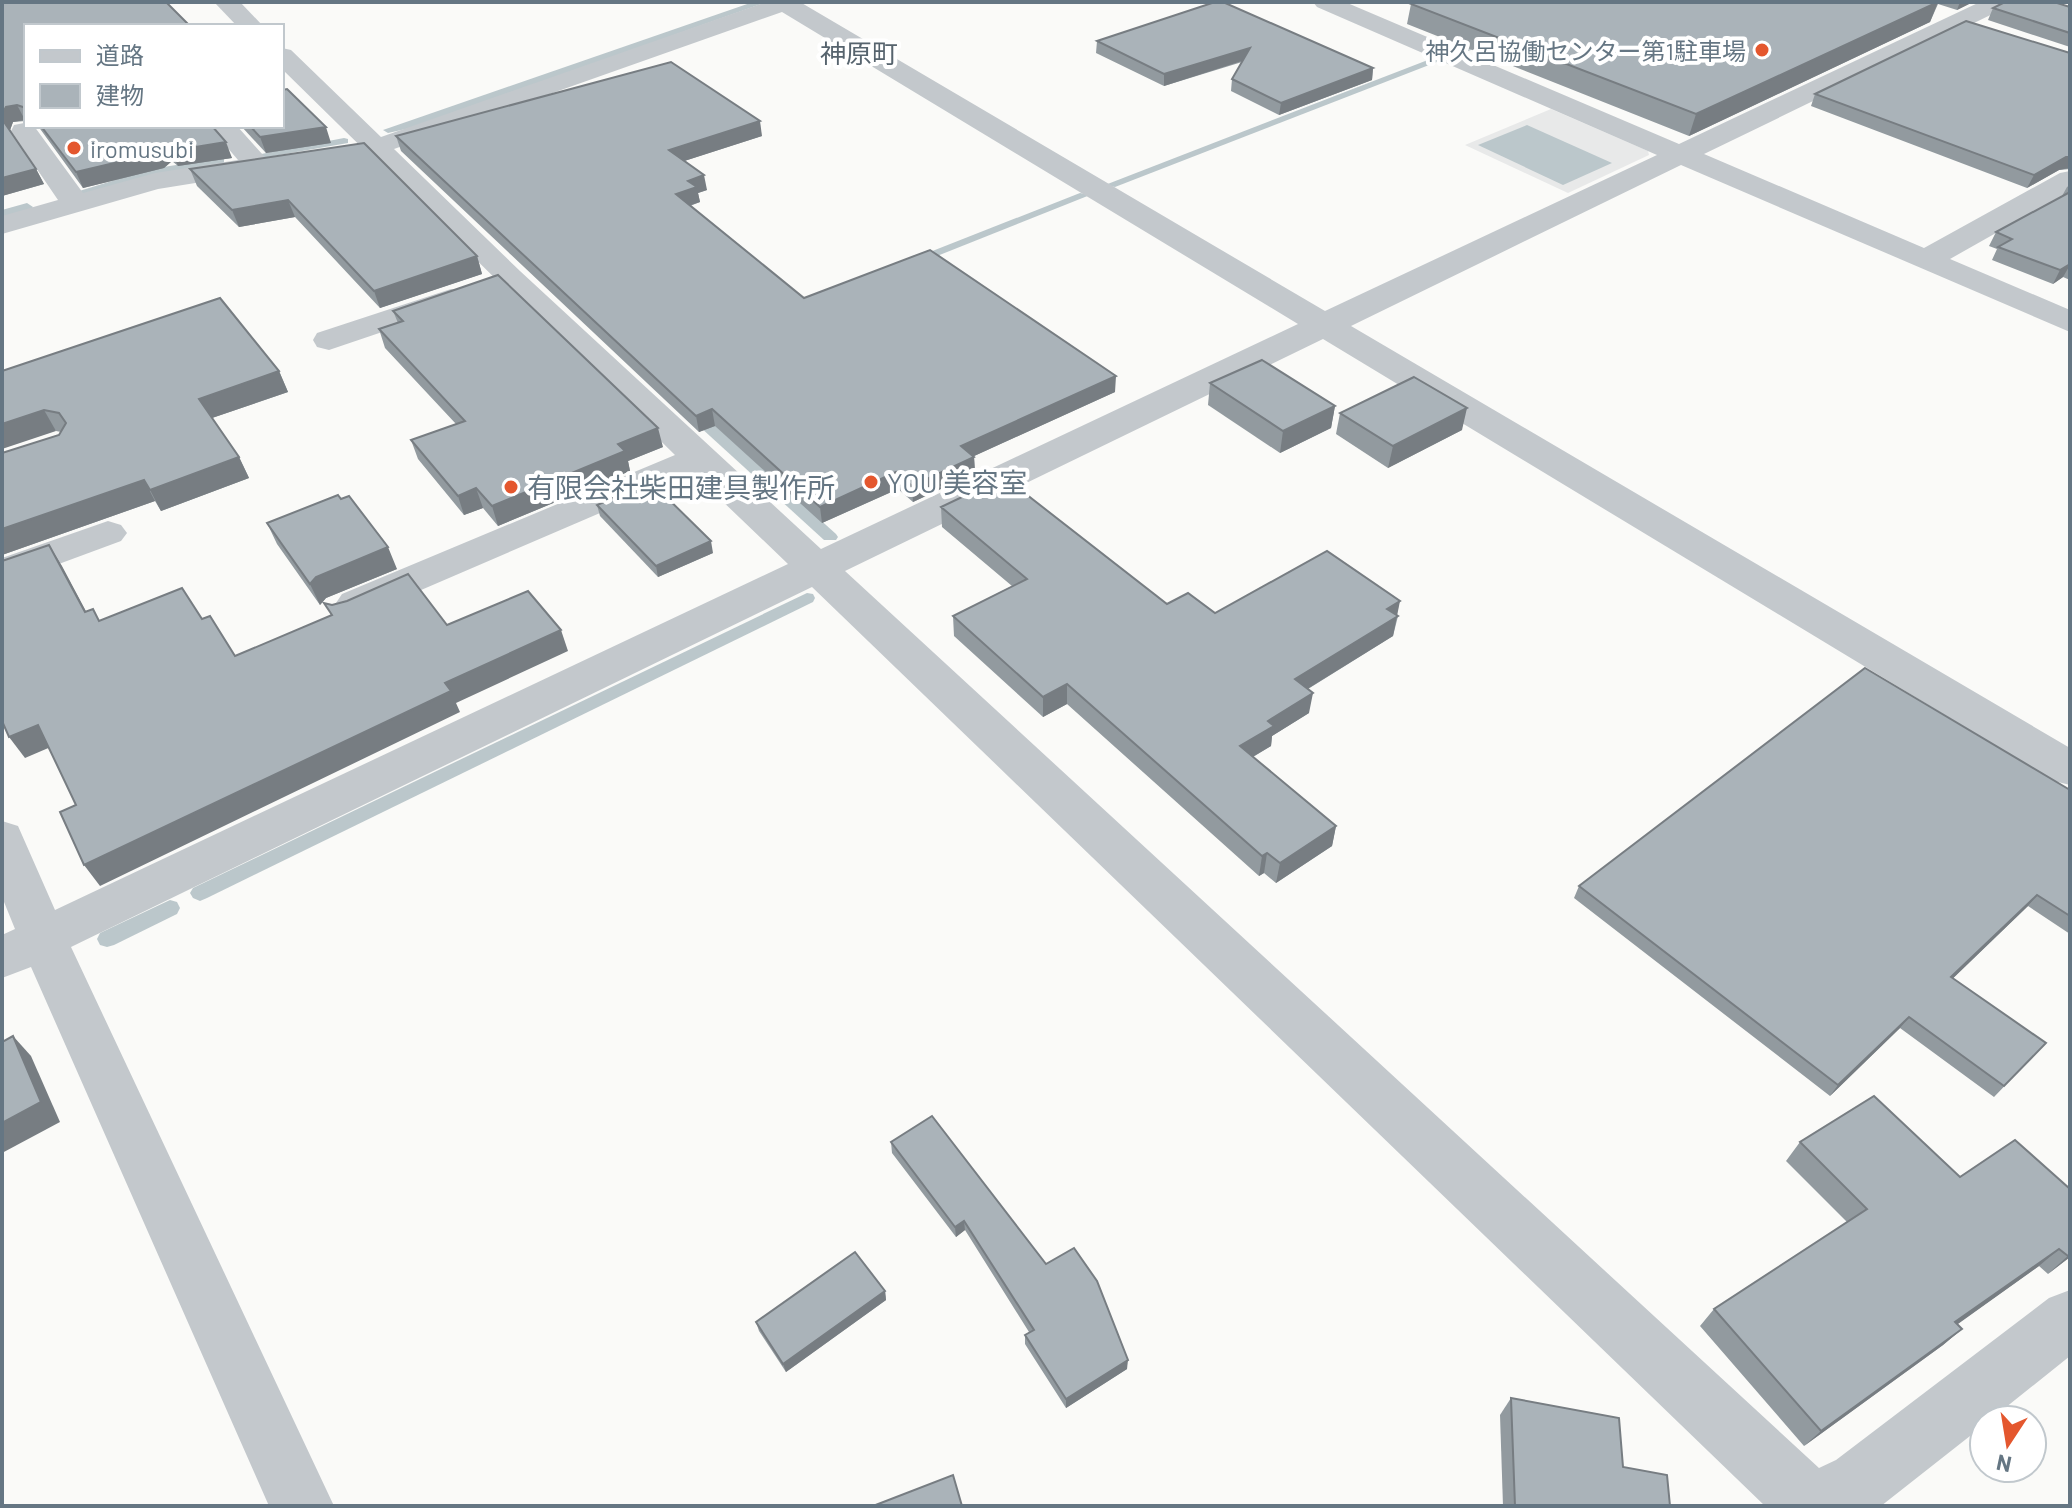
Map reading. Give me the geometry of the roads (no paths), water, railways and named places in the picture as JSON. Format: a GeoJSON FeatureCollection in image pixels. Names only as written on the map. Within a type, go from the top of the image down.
{"type":"FeatureCollection","features":[{"type":"Feature","properties":{"kind":"street"},"geometry":{"type":"LineString","coordinates":[[226,2],[249,24]]}},
{"type":"Feature","properties":{"kind":"street"},"geometry":{"type":"LineString","coordinates":[[363,149],[784,2],[2070,769]]}},
{"type":"Feature","properties":{"kind":"street"},"geometry":{"type":"LineString","coordinates":[[1325,2],[2070,322]]}},
{"type":"Feature","properties":{"kind":"street"},"geometry":{"type":"LineString","coordinates":[[23,948],[1969,16]]}},
{"type":"Feature","properties":{"kind":"street"},"geometry":{"type":"LineString","coordinates":[[284,57],[363,149],[509,278],[1811,1506],[1859,1483],[2070,1319]]}},
{"type":"Feature","properties":{"kind":"street"},"geometry":{"type":"LineString","coordinates":[[224,128],[258,165]]}},
{"type":"Feature","properties":{"kind":"street"},"geometry":{"type":"LineString","coordinates":[[24,131],[76,204]]}},
{"type":"Feature","properties":{"kind":"street"},"geometry":{"type":"LineString","coordinates":[[2,225],[155,181],[288,161]]}},
{"type":"Feature","properties":{"kind":"street"},"geometry":{"type":"LineString","coordinates":[[1926,260],[2070,179]]}},
{"type":"Feature","properties":{"kind":"street"},"geometry":{"type":"LineString","coordinates":[[329,340],[509,278]]}},
{"type":"Feature","properties":{"kind":"street"},"geometry":{"type":"LineString","coordinates":[[341,610],[700,457]]}},
{"type":"Feature","properties":{"kind":"street"},"geometry":{"type":"LineString","coordinates":[[2,572],[108,533]]}},
{"type":"Feature","properties":{"kind":"street"},"geometry":{"type":"LineString","coordinates":[[2,839],[23,948],[302,1506]]}},
{"type":"Feature","properties":{"kind":"waterway"},"geometry":{"type":"LineString","coordinates":[[388,130],[415,124],[759,3]]}},
{"type":"Feature","properties":{"kind":"waterway"},"geometry":{"type":"LineString","coordinates":[[1460,51],[1491,39]]}},
{"type":"Feature","properties":{"kind":"waterway"},"geometry":{"type":"LineString","coordinates":[[1111,185],[1437,60]]}},
{"type":"Feature","properties":{"kind":"waterway"},"geometry":{"type":"LineString","coordinates":[[262,155],[344,141]]}},
{"type":"Feature","properties":{"kind":"waterway"},"geometry":{"type":"LineString","coordinates":[[82,192],[151,172],[220,161]]}},
{"type":"Feature","properties":{"kind":"waterway"},"geometry":{"type":"LineString","coordinates":[[913,261],[1084,195]]}},
{"type":"Feature","properties":{"kind":"waterway"},"geometry":{"type":"LineString","coordinates":[[2,214],[27,207]]}},
{"type":"Feature","properties":{"kind":"waterway"},"geometry":{"type":"LineString","coordinates":[[693,413],[830,537]]}},
{"type":"Feature","properties":{"kind":"waterway"},"geometry":{"type":"LineString","coordinates":[[200,893],[807,598]]}},
{"type":"Feature","properties":{"kind":"waterway"},"geometry":{"type":"LineString","coordinates":[[107,939],[170,908]]}},
{"type":"Feature","properties":{"kind":"place","name":"神久呂協働センター第1駐車場"},"geometry":{"type":"Point","coordinates":[1762,50]}},
{"type":"Feature","properties":{"kind":"place","name":"iromusubi"},"geometry":{"type":"Point","coordinates":[74,148]}},
{"type":"Feature","properties":{"kind":"place","name":"YOU 美容室"},"geometry":{"type":"Point","coordinates":[871,482]}},
{"type":"Feature","properties":{"kind":"place","name":"有限会社柴田建具製作所"},"geometry":{"type":"Point","coordinates":[511,487]}},
{"type":"Feature","properties":{"kind":"district","name":"神原町"},"geometry":{"type":"Point","coordinates":[859,52]}}]}
